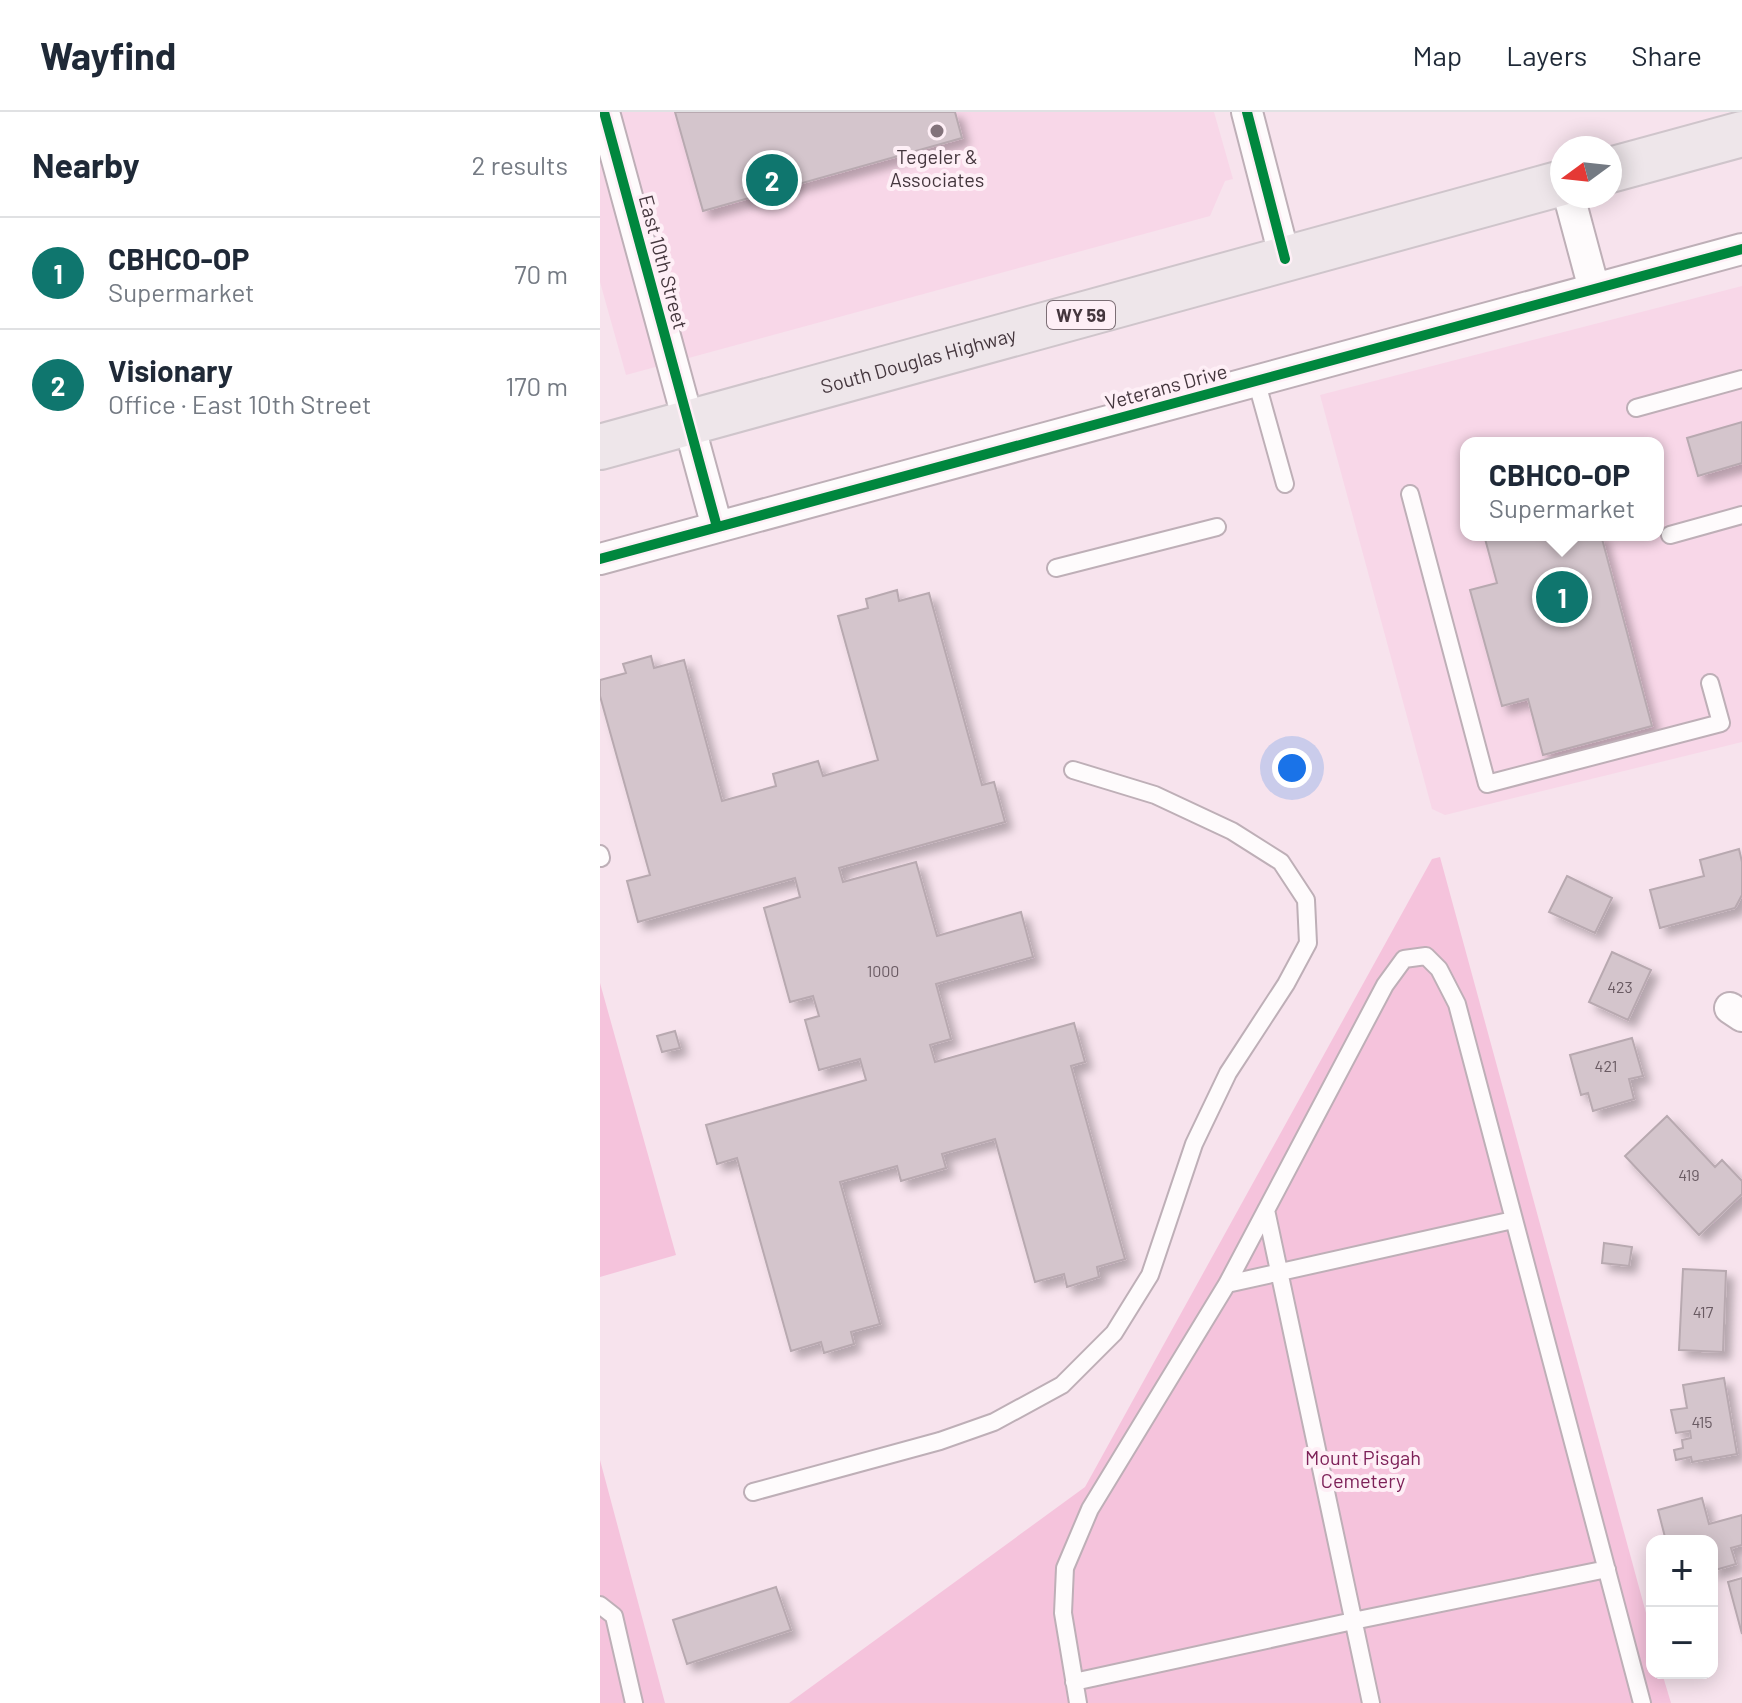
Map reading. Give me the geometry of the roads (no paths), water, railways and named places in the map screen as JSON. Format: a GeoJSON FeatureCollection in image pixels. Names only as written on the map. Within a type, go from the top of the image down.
{"type":"FeatureCollection","features":[{"type":"Feature","properties":{"kind":"main road"},"geometry":{"type":"LineString","coordinates":[[1622,167],[1742,134]]}},
{"type":"Feature","properties":{"kind":"main road","name":"South Douglas Highway"},"geometry":{"type":"LineString","coordinates":[[600,447],[1550,186]]}},
{"type":"Feature","properties":{"kind":"street","name":"East 10th Street"},"geometry":{"type":"LineString","coordinates":[[604,112],[717,527]]}},
{"type":"Feature","properties":{"kind":"street"},"geometry":{"type":"LineString","coordinates":[[1247,112],[1285,259]]}},
{"type":"Feature","properties":{"kind":"street"},"geometry":{"type":"LineString","coordinates":[[1572,208],[1594,289]]}},
{"type":"Feature","properties":{"kind":"street","name":"Veterans Drive"},"geometry":{"type":"LineString","coordinates":[[600,559],[1742,249]]}},
{"type":"Feature","properties":{"kind":"lane"},"geometry":{"type":"LineString","coordinates":[[1636,408],[1742,379]]}},
{"type":"Feature","properties":{"kind":"lane"},"geometry":{"type":"LineString","coordinates":[[1256,380],[1285,484]]}},
{"type":"Feature","properties":{"kind":"lane"},"geometry":{"type":"LineString","coordinates":[[1410,494],[1487,784],[1721,723],[1710,683]]}},
{"type":"Feature","properties":{"kind":"lane"},"geometry":{"type":"LineString","coordinates":[[1670,535],[1742,515]]}},
{"type":"Feature","properties":{"kind":"lane"},"geometry":{"type":"LineString","coordinates":[[1056,568],[1217,527]]}},
{"type":"Feature","properties":{"kind":"lane"},"geometry":{"type":"LineString","coordinates":[[753,1492],[940,1441],[994,1422],[1062,1385],[1114,1333],[1150,1275],[1194,1144],[1228,1073],[1286,984],[1308,943],[1306,900],[1281,862],[1232,831],[1155,795],[1073,770]]}},
{"type":"Feature","properties":{"kind":"lane"},"geometry":{"type":"LineString","coordinates":[[1078,1703],[1063,1613],[1065,1568],[1090,1509],[1227,1284],[1385,985],[1404,959],[1426,956],[1439,969],[1457,1004],[1642,1703]]}},
{"type":"Feature","properties":{"kind":"lane"},"geometry":{"type":"LineString","coordinates":[[1266,1210],[1371,1703]]}},
{"type":"Feature","properties":{"kind":"lane"},"geometry":{"type":"LineString","coordinates":[[1227,1284],[1513,1220]]}},
{"type":"Feature","properties":{"kind":"lane"},"geometry":{"type":"LineString","coordinates":[[1074,1682],[1607,1569]]}},
{"type":"Feature","properties":{"kind":"lane"},"geometry":{"type":"LineString","coordinates":[[600,1605],[614,1616],[634,1703]]}},
{"type":"Feature","properties":{"kind":"place","name":"Tegeler & Associates"},"geometry":{"type":"Point","coordinates":[937,131]}},
{"type":"Feature","properties":{"kind":"place","name":"Visionary"},"geometry":{"type":"Point","coordinates":[772,180]}},
{"type":"Feature","properties":{"kind":"place","name":"CBHCO-OP"},"geometry":{"type":"Point","coordinates":[1562,597]}},
{"type":"Feature","properties":{"kind":"park label","name":"Mount Pisgah Cemetery"},"geometry":{"type":"Point","coordinates":[1363,1468]}}]}
